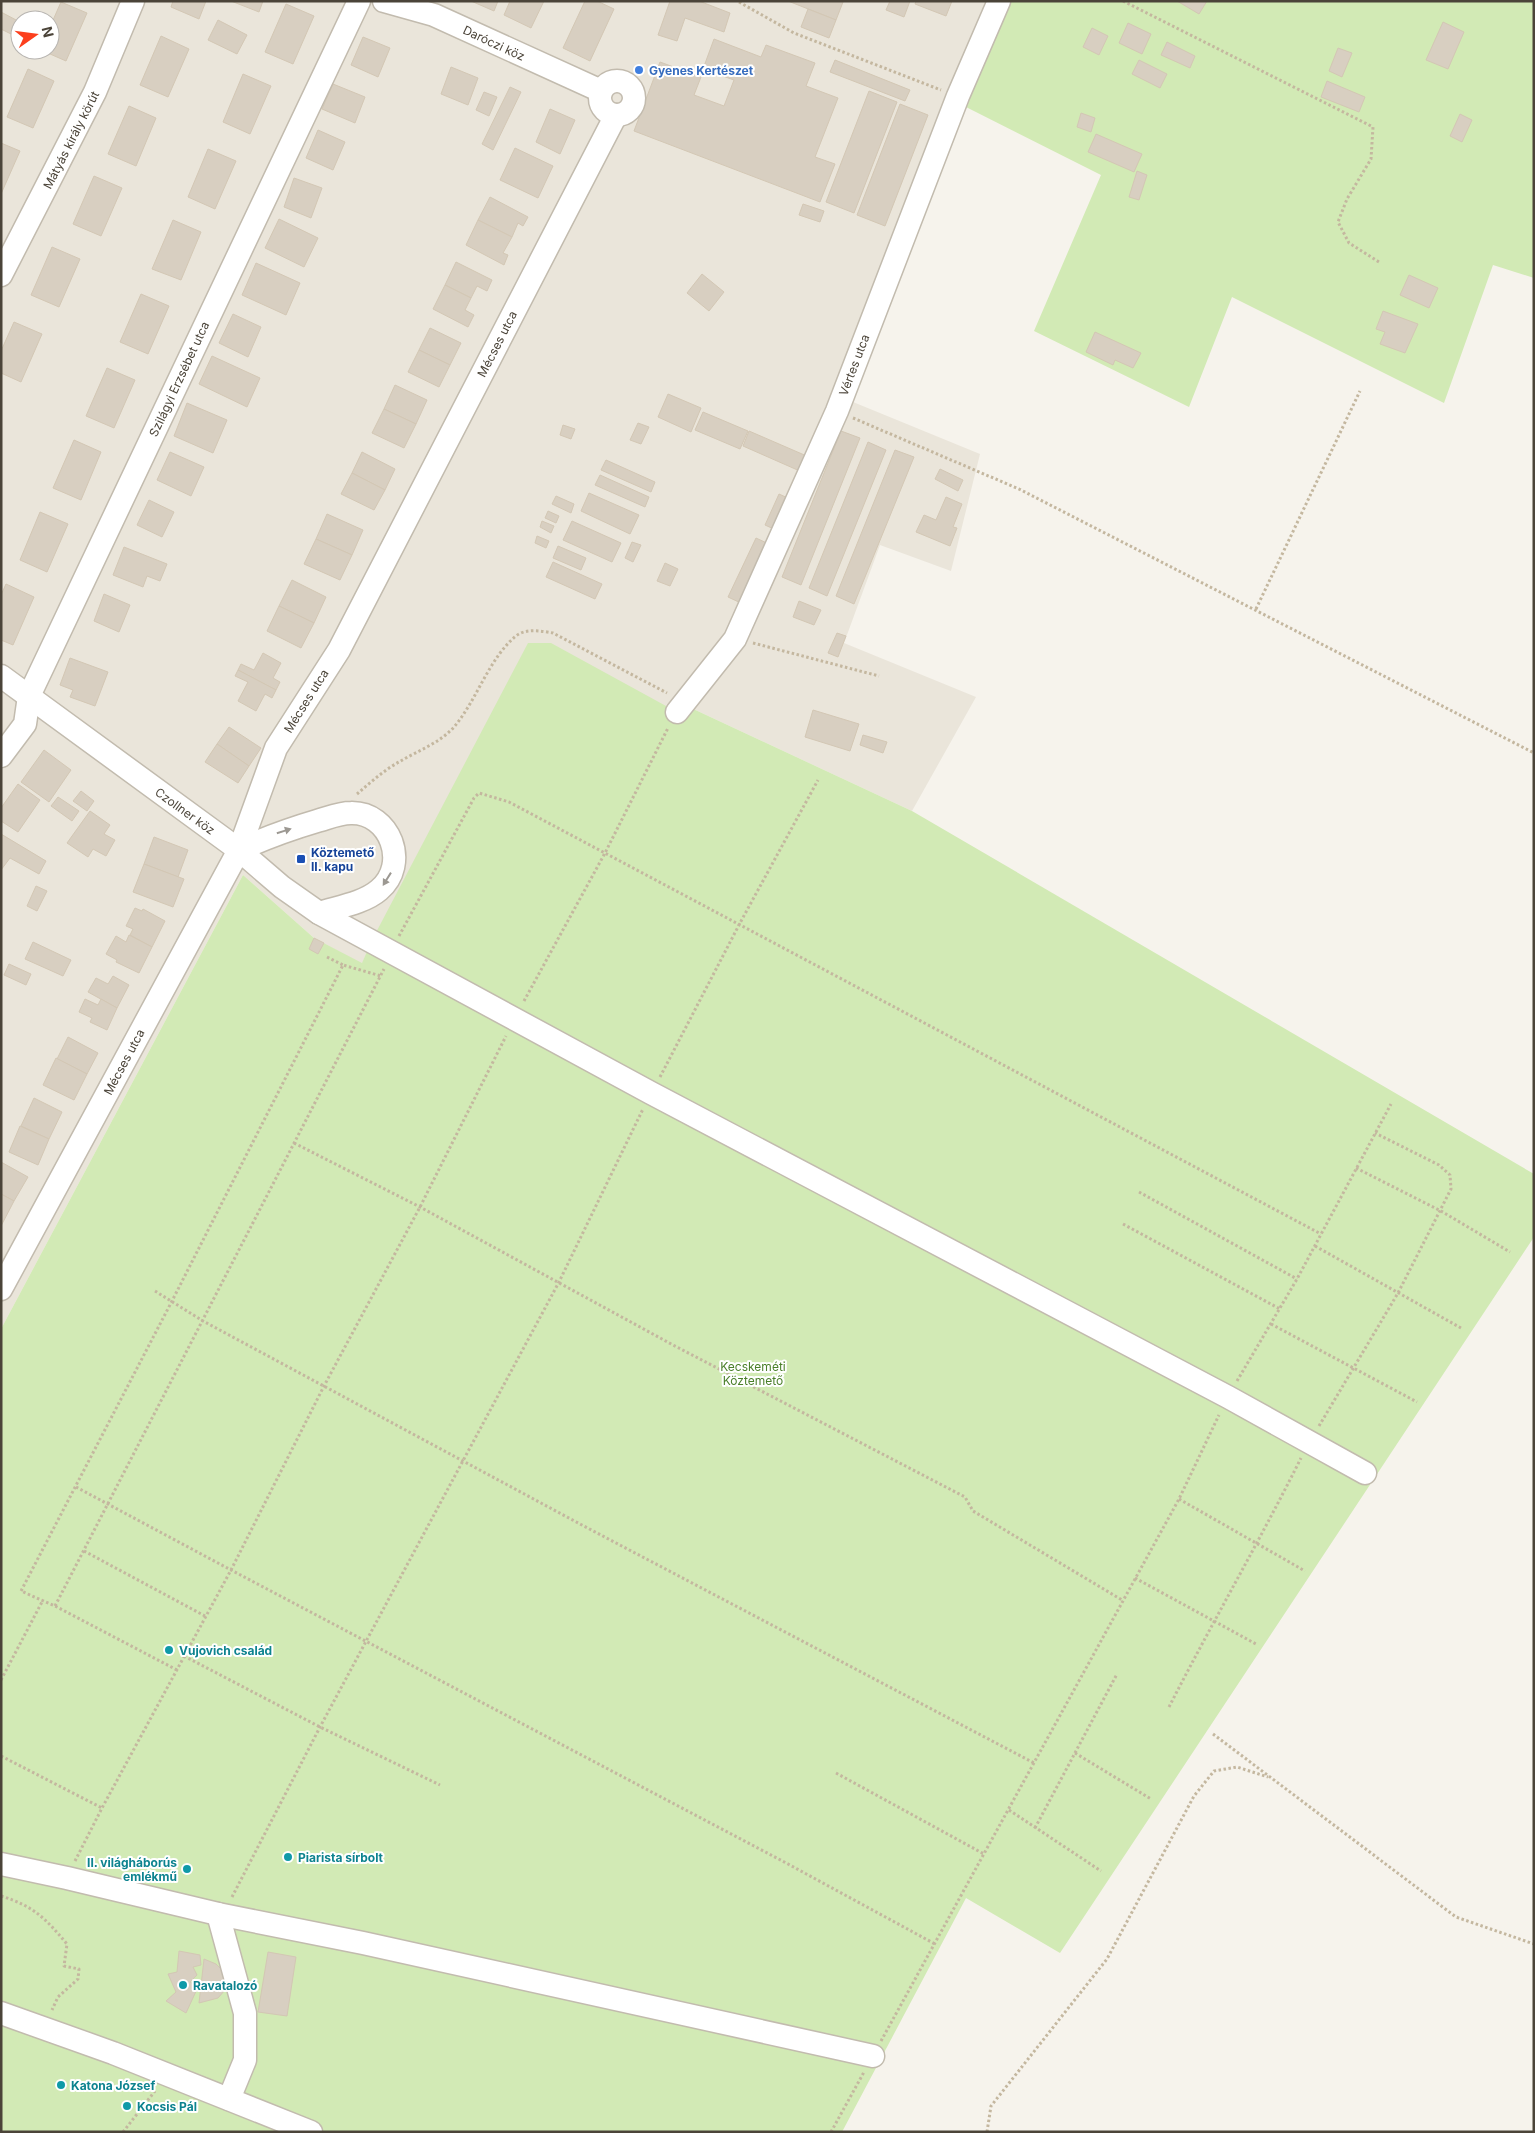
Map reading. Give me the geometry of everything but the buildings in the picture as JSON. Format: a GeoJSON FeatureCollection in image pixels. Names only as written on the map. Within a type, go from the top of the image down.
{"type":"FeatureCollection","features":[{"type":"Feature","properties":{"kind":"street","name":"Mátyás király körút"},"geometry":{"type":"LineString","coordinates":[[1,275],[95,92],[133,1]]}},
{"type":"Feature","properties":{"kind":"street","name":"Szilágyi Erzsébet utca"},"geometry":{"type":"LineString","coordinates":[[1,756],[25,724],[29,696],[359,1]]}},
{"type":"Feature","properties":{"kind":"street","name":"Daróczi köz"},"geometry":{"type":"LineString","coordinates":[[384,1],[434,15],[601,91]]}},
{"type":"Feature","properties":{"kind":"street","name":"Vértes utca"},"geometry":{"type":"LineString","coordinates":[[677,712],[735,639],[837,411],[958,96],[999,1]]}},
{"type":"Feature","properties":{"kind":"street","name":"Mécses utca"},"geometry":{"type":"LineString","coordinates":[[1,1289],[239,850],[276,748],[338,650],[616,115],[610,113],[601,104],[601,91]]}},
{"type":"Feature","properties":{"kind":"street","name":"Czollner köz"},"geometry":{"type":"LineString","coordinates":[[1,676],[239,850],[282,887],[319,913],[652,1093],[1228,1397],[1365,1473]]}},
{"type":"Feature","properties":{"kind":"street"},"geometry":{"type":"LineString","coordinates":[[239,850],[273,834],[341,814],[362,814],[380,824],[392,841],[394,862],[387,882],[371,895],[319,913]]}},
{"type":"Feature","properties":{"kind":"street"},"geometry":{"type":"LineString","coordinates":[[1,1864],[220,1914],[363,1942],[872,2056]]}},
{"type":"Feature","properties":{"kind":"street"},"geometry":{"type":"LineString","coordinates":[[220,1914],[245,2013],[245,2060],[229,2099]]}},
{"type":"Feature","properties":{"kind":"street"},"geometry":{"type":"LineString","coordinates":[[1,2013],[168,2074],[311,2132]]}},
{"type":"Feature","properties":{"kind":"path"},"geometry":{"type":"LineString","coordinates":[[1123,1],[1373,127],[1371,159],[1346,199],[1338,222],[1349,243],[1379,262]]}},
{"type":"Feature","properties":{"kind":"path"},"geometry":{"type":"LineString","coordinates":[[739,2],[794,34],[958,96]]}},
{"type":"Feature","properties":{"kind":"path"},"geometry":{"type":"LineString","coordinates":[[1256,609],[1360,391]]}},
{"type":"Feature","properties":{"kind":"path"},"geometry":{"type":"LineString","coordinates":[[837,411],[1019,489],[1534,753]]}},
{"type":"Feature","properties":{"kind":"path"},"geometry":{"type":"LineString","coordinates":[[67,1878],[102,1808],[231,1570],[324,1386],[420,1207],[514,1018],[605,854],[677,712],[670,694],[553,632],[536,630],[518,634],[503,652],[470,705],[452,729],[426,748],[398,762],[354,796],[341,814]]}},
{"type":"Feature","properties":{"kind":"path"},"geometry":{"type":"LineString","coordinates":[[735,639],[879,676]]}},
{"type":"Feature","properties":{"kind":"path"},"geometry":{"type":"LineString","coordinates":[[220,1914],[559,1282],[652,1093],[740,923],[818,780]]}},
{"type":"Feature","properties":{"kind":"path"},"geometry":{"type":"LineString","coordinates":[[55,1606],[381,976],[381,947],[474,798],[479,793],[509,802],[605,854],[740,923],[1321,1234]]}},
{"type":"Feature","properties":{"kind":"path"},"geometry":{"type":"LineString","coordinates":[[327,957],[343,965],[381,976]]}},
{"type":"Feature","properties":{"kind":"path"},"geometry":{"type":"LineString","coordinates":[[176,1670],[55,1606],[21,1591],[172,1301],[343,965]]}},
{"type":"Feature","properties":{"kind":"path"},"geometry":{"type":"LineString","coordinates":[[831,2132],[1179,1499],[1228,1397],[1297,1279],[1390,1104]]}},
{"type":"Feature","properties":{"kind":"path"},"geometry":{"type":"LineString","coordinates":[[1169,1707],[1258,1543],[1309,1443],[1398,1294],[1451,1189],[1450,1175],[1439,1166],[1375,1133]]}},
{"type":"Feature","properties":{"kind":"path"},"geometry":{"type":"LineString","coordinates":[[294,1143],[420,1207],[682,1350],[965,1497],[973,1511],[1122,1600]]}},
{"type":"Feature","properties":{"kind":"path"},"geometry":{"type":"LineString","coordinates":[[1356,1168],[1441,1211],[1510,1252]]}},
{"type":"Feature","properties":{"kind":"path"},"geometry":{"type":"LineString","coordinates":[[1139,1192],[1297,1279]]}},
{"type":"Feature","properties":{"kind":"path"},"geometry":{"type":"LineString","coordinates":[[1123,1224],[1280,1309]]}},
{"type":"Feature","properties":{"kind":"path"},"geometry":{"type":"LineString","coordinates":[[1315,1246],[1461,1328]]}},
{"type":"Feature","properties":{"kind":"path"},"geometry":{"type":"LineString","coordinates":[[155,1291],[203,1321],[324,1386],[1034,1763]]}},
{"type":"Feature","properties":{"kind":"path"},"geometry":{"type":"LineString","coordinates":[[1271,1324],[1417,1402]]}},
{"type":"Feature","properties":{"kind":"path"},"geometry":{"type":"LineString","coordinates":[[76,1487],[935,1944]]}},
{"type":"Feature","properties":{"kind":"path"},"geometry":{"type":"LineString","coordinates":[[1179,1499],[1305,1571]]}},
{"type":"Feature","properties":{"kind":"path"},"geometry":{"type":"LineString","coordinates":[[84,1551],[205,1616]]}},
{"type":"Feature","properties":{"kind":"path"},"geometry":{"type":"LineString","coordinates":[[1135,1578],[1256,1644]]}},
{"type":"Feature","properties":{"kind":"path"},"geometry":{"type":"LineString","coordinates":[[1,1680],[43,1600]]}},
{"type":"Feature","properties":{"kind":"path"},"geometry":{"type":"LineString","coordinates":[[184,1656],[320,1727],[440,1785]]}},
{"type":"Feature","properties":{"kind":"path"},"geometry":{"type":"LineString","coordinates":[[1035,1828],[1117,1674]]}},
{"type":"Feature","properties":{"kind":"path"},"geometry":{"type":"LineString","coordinates":[[1213,1734],[1456,1917],[1534,1944]]}},
{"type":"Feature","properties":{"kind":"path"},"geometry":{"type":"LineString","coordinates":[[1075,1753],[1151,1799]]}},
{"type":"Feature","properties":{"kind":"path"},"geometry":{"type":"LineString","coordinates":[[1,1756],[102,1808]]}},
{"type":"Feature","properties":{"kind":"path"},"geometry":{"type":"LineString","coordinates":[[986,2132],[991,2106],[1107,1958],[1194,1796],[1214,1771],[1237,1767],[1268,1777]]}},
{"type":"Feature","properties":{"kind":"path"},"geometry":{"type":"LineString","coordinates":[[836,1773],[984,1854]]}},
{"type":"Feature","properties":{"kind":"path"},"geometry":{"type":"LineString","coordinates":[[1009,1810],[1102,1871]]}},
{"type":"Feature","properties":{"kind":"path"},"geometry":{"type":"LineString","coordinates":[[1,1896],[19,1901],[45,1918],[67,1944],[64,1966],[79,1969],[78,1979],[58,1997],[41,2027]]}},
{"type":"Feature","properties":{"kind":"path"},"geometry":{"type":"LineString","coordinates":[[123,2132],[168,2074]]}},
{"type":"Feature","properties":{"kind":"shaded area"},"geometry":{"type":"Polygon","coordinates":[[[1,1],[1006,1],[962,105],[853,402],[980,454],[951,571],[880,545],[844,643],[976,697],[912,811],[689,707],[371,942],[362,964],[314,938],[243,875],[1,1329],[1,1]]]}},
{"type":"Feature","properties":{"kind":"green space"},"geometry":{"type":"Polygon","coordinates":[[[1006,1],[1534,1],[1534,278],[1493,265],[1444,403],[1232,297],[1189,407],[1034,331],[1101,175],[962,105],[1006,1]]]}},
{"type":"Feature","properties":{"kind":"green space","name":"Kecskeméti Köztemető"},"geometry":{"type":"Polygon","coordinates":[[[528,643],[551,643],[677,712],[689,707],[912,811],[1534,1174],[1534,1237],[1060,1953],[966,1898],[842,2132],[1,2132],[1,1329],[243,875],[314,938],[362,963],[371,942],[528,643]]]}},
{"type":"Feature","properties":{"kind":"place","name":"Gyenes Kertészet"},"geometry":{"type":"Point","coordinates":[639,70]}},
{"type":"Feature","properties":{"kind":"place","name":"Köztemető II. kapu"},"geometry":{"type":"Point","coordinates":[301,859]}},
{"type":"Feature","properties":{"kind":"place","name":"Vujovich család"},"geometry":{"type":"Point","coordinates":[169,1650]}},
{"type":"Feature","properties":{"kind":"place","name":"Piarista sírbolt"},"geometry":{"type":"Point","coordinates":[288,1857]}},
{"type":"Feature","properties":{"kind":"place","name":"II. világháborús emlékmű"},"geometry":{"type":"Point","coordinates":[187,1869]}},
{"type":"Feature","properties":{"kind":"place","name":"Ravatalozó"},"geometry":{"type":"Point","coordinates":[183,1985]}},
{"type":"Feature","properties":{"kind":"place","name":"Katona József"},"geometry":{"type":"Point","coordinates":[61,2085]}},
{"type":"Feature","properties":{"kind":"place","name":"Kocsis Pál"},"geometry":{"type":"Point","coordinates":[127,2106]}}]}
